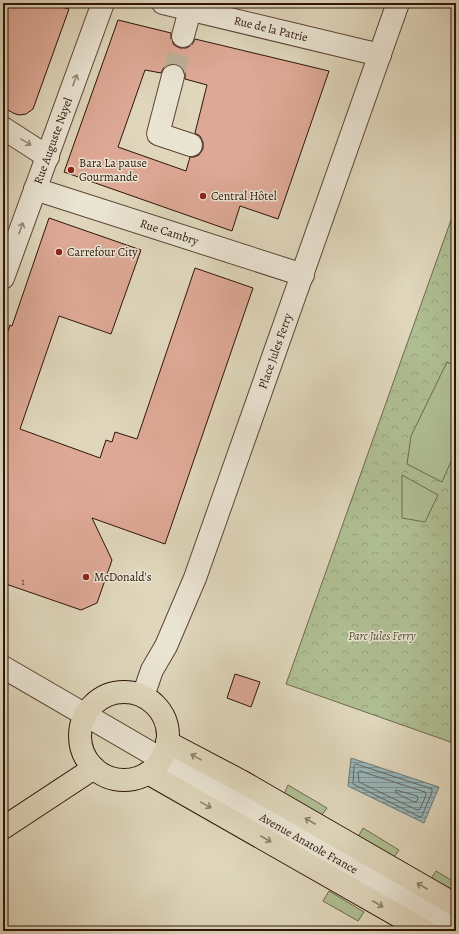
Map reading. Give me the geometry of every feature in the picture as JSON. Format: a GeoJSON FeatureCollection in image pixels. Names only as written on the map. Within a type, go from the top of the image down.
{"type":"FeatureCollection","features":[{"type":"Feature","properties":{"kind":"main road"},"geometry":{"type":"LineString","coordinates":[[117,692],[130,692],[143,696],[163,714],[167,728],[159,758],[134,779],[120,780],[106,776],[94,768],[84,757],[80,743],[80,728],[85,714],[104,696],[117,692]]}},
{"type":"Feature","properties":{"kind":"main road","name":"Avenue Anatole France"},"geometry":{"type":"LineString","coordinates":[[159,758],[248,785],[456,905]]}},
{"type":"Feature","properties":{"kind":"main road","name":"Avenue Anatole France"},"geometry":{"type":"LineString","coordinates":[[159,758],[425,931]]}},
{"type":"Feature","properties":{"kind":"main road"},"geometry":{"type":"LineString","coordinates":[[3,828],[94,768]]}},
{"type":"Feature","properties":{"kind":"street","name":"Rue Auguste Nayel"},"geometry":{"type":"LineString","coordinates":[[3,278],[103,3]]}},
{"type":"Feature","properties":{"kind":"street","name":"Rue de la Patrie"},"geometry":{"type":"LineString","coordinates":[[162,3],[380,56]]}},
{"type":"Feature","properties":{"kind":"street","name":"Place Jules Ferry"},"geometry":{"type":"LineString","coordinates":[[143,696],[152,670],[166,646],[194,578],[303,275],[398,3]]}},
{"type":"Feature","properties":{"kind":"street"},"geometry":{"type":"LineString","coordinates":[[183,36],[190,10]]}},
{"type":"Feature","properties":{"kind":"street"},"geometry":{"type":"LineString","coordinates":[[173,76],[158,134],[191,145]]}},
{"type":"Feature","properties":{"kind":"street"},"geometry":{"type":"LineString","coordinates":[[3,128],[48,157]]}},
{"type":"Feature","properties":{"kind":"street","name":"Rue Cambry"},"geometry":{"type":"LineString","coordinates":[[35,189],[303,275]]}},
{"type":"Feature","properties":{"kind":"street"},"geometry":{"type":"LineString","coordinates":[[3,667],[159,758]]}},
{"type":"Feature","properties":{"kind":"street","name":"Avenue Anatole France"},"geometry":{"type":"LineString","coordinates":[[159,758],[456,927]]}},
{"type":"Feature","properties":{"kind":"green space","name":"Parc Jules Ferry"},"geometry":{"type":"Polygon","coordinates":[[[456,206],[456,744],[286,684],[456,206]]]}},
{"type":"Feature","properties":{"kind":"green space"},"geometry":{"type":"Polygon","coordinates":[[[447,362],[456,366],[456,450],[442,482],[407,464],[411,436],[447,362]]]}},
{"type":"Feature","properties":{"kind":"green space"},"geometry":{"type":"Polygon","coordinates":[[[402,475],[438,495],[425,522],[402,518],[402,475]]]}},
{"type":"Feature","properties":{"kind":"green space"},"geometry":{"type":"Polygon","coordinates":[[[288,785],[327,808],[322,815],[284,794],[288,785]]]}},
{"type":"Feature","properties":{"kind":"green space"},"geometry":{"type":"Polygon","coordinates":[[[363,828],[399,850],[394,857],[358,837],[363,828]]]}},
{"type":"Feature","properties":{"kind":"green space"},"geometry":{"type":"Polygon","coordinates":[[[436,871],[456,883],[456,893],[431,879],[436,871]]]}},
{"type":"Feature","properties":{"kind":"green space"},"geometry":{"type":"Polygon","coordinates":[[[329,891],[364,912],[358,921],[323,901],[329,891]]]}},
{"type":"Feature","properties":{"kind":"water"},"geometry":{"type":"Polygon","coordinates":[[[351,758],[439,787],[424,823],[348,786],[351,758]]]}},
{"type":"Feature","properties":{"kind":"building"},"geometry":{"type":"Polygon","coordinates":[[[3,3],[46,3],[69,9],[33,109],[26,114],[19,115],[3,107],[3,3]]]}},
{"type":"Feature","properties":{"kind":"building"},"geometry":{"type":"Polygon","coordinates":[[[118,20],[171,33],[171,39],[174,45],[180,48],[186,48],[192,45],[195,39],[329,71],[278,219],[240,206],[232,231],[64,172],[118,20]],[[170,64],[164,67],[161,73],[145,70],[118,147],[186,171],[190,157],[199,155],[203,149],[203,142],[200,136],[195,133],[207,85],[185,79],[185,73],[182,67],[176,64],[170,64]]]}},
{"type":"Feature","properties":{"kind":"building"},"geometry":{"type":"Polygon","coordinates":[[[49,218],[141,250],[111,334],[59,316],[20,429],[100,458],[106,440],[112,442],[115,432],[137,439],[195,268],[253,288],[165,544],[92,518],[112,560],[97,603],[81,610],[3,583],[3,346],[10,325],[12,326],[49,218]]]}},
{"type":"Feature","properties":{"kind":"building"},"geometry":{"type":"Polygon","coordinates":[[[235,674],[260,682],[251,707],[227,698],[235,674]]]}},
{"type":"Feature","properties":{"kind":"tunnel"},"geometry":{"type":"LineString","coordinates":[[173,76],[183,36]]}},
{"type":"Feature","properties":{"kind":"place","name":"Bara La pause Gourmande"},"geometry":{"type":"Point","coordinates":[71,170]}},
{"type":"Feature","properties":{"kind":"place","name":"Central Hôtel"},"geometry":{"type":"Point","coordinates":[203,196]}},
{"type":"Feature","properties":{"kind":"place","name":"Carrefour City"},"geometry":{"type":"Point","coordinates":[59,252]}},
{"type":"Feature","properties":{"kind":"place","name":"McDonald's"},"geometry":{"type":"Point","coordinates":[86,577]}}]}
